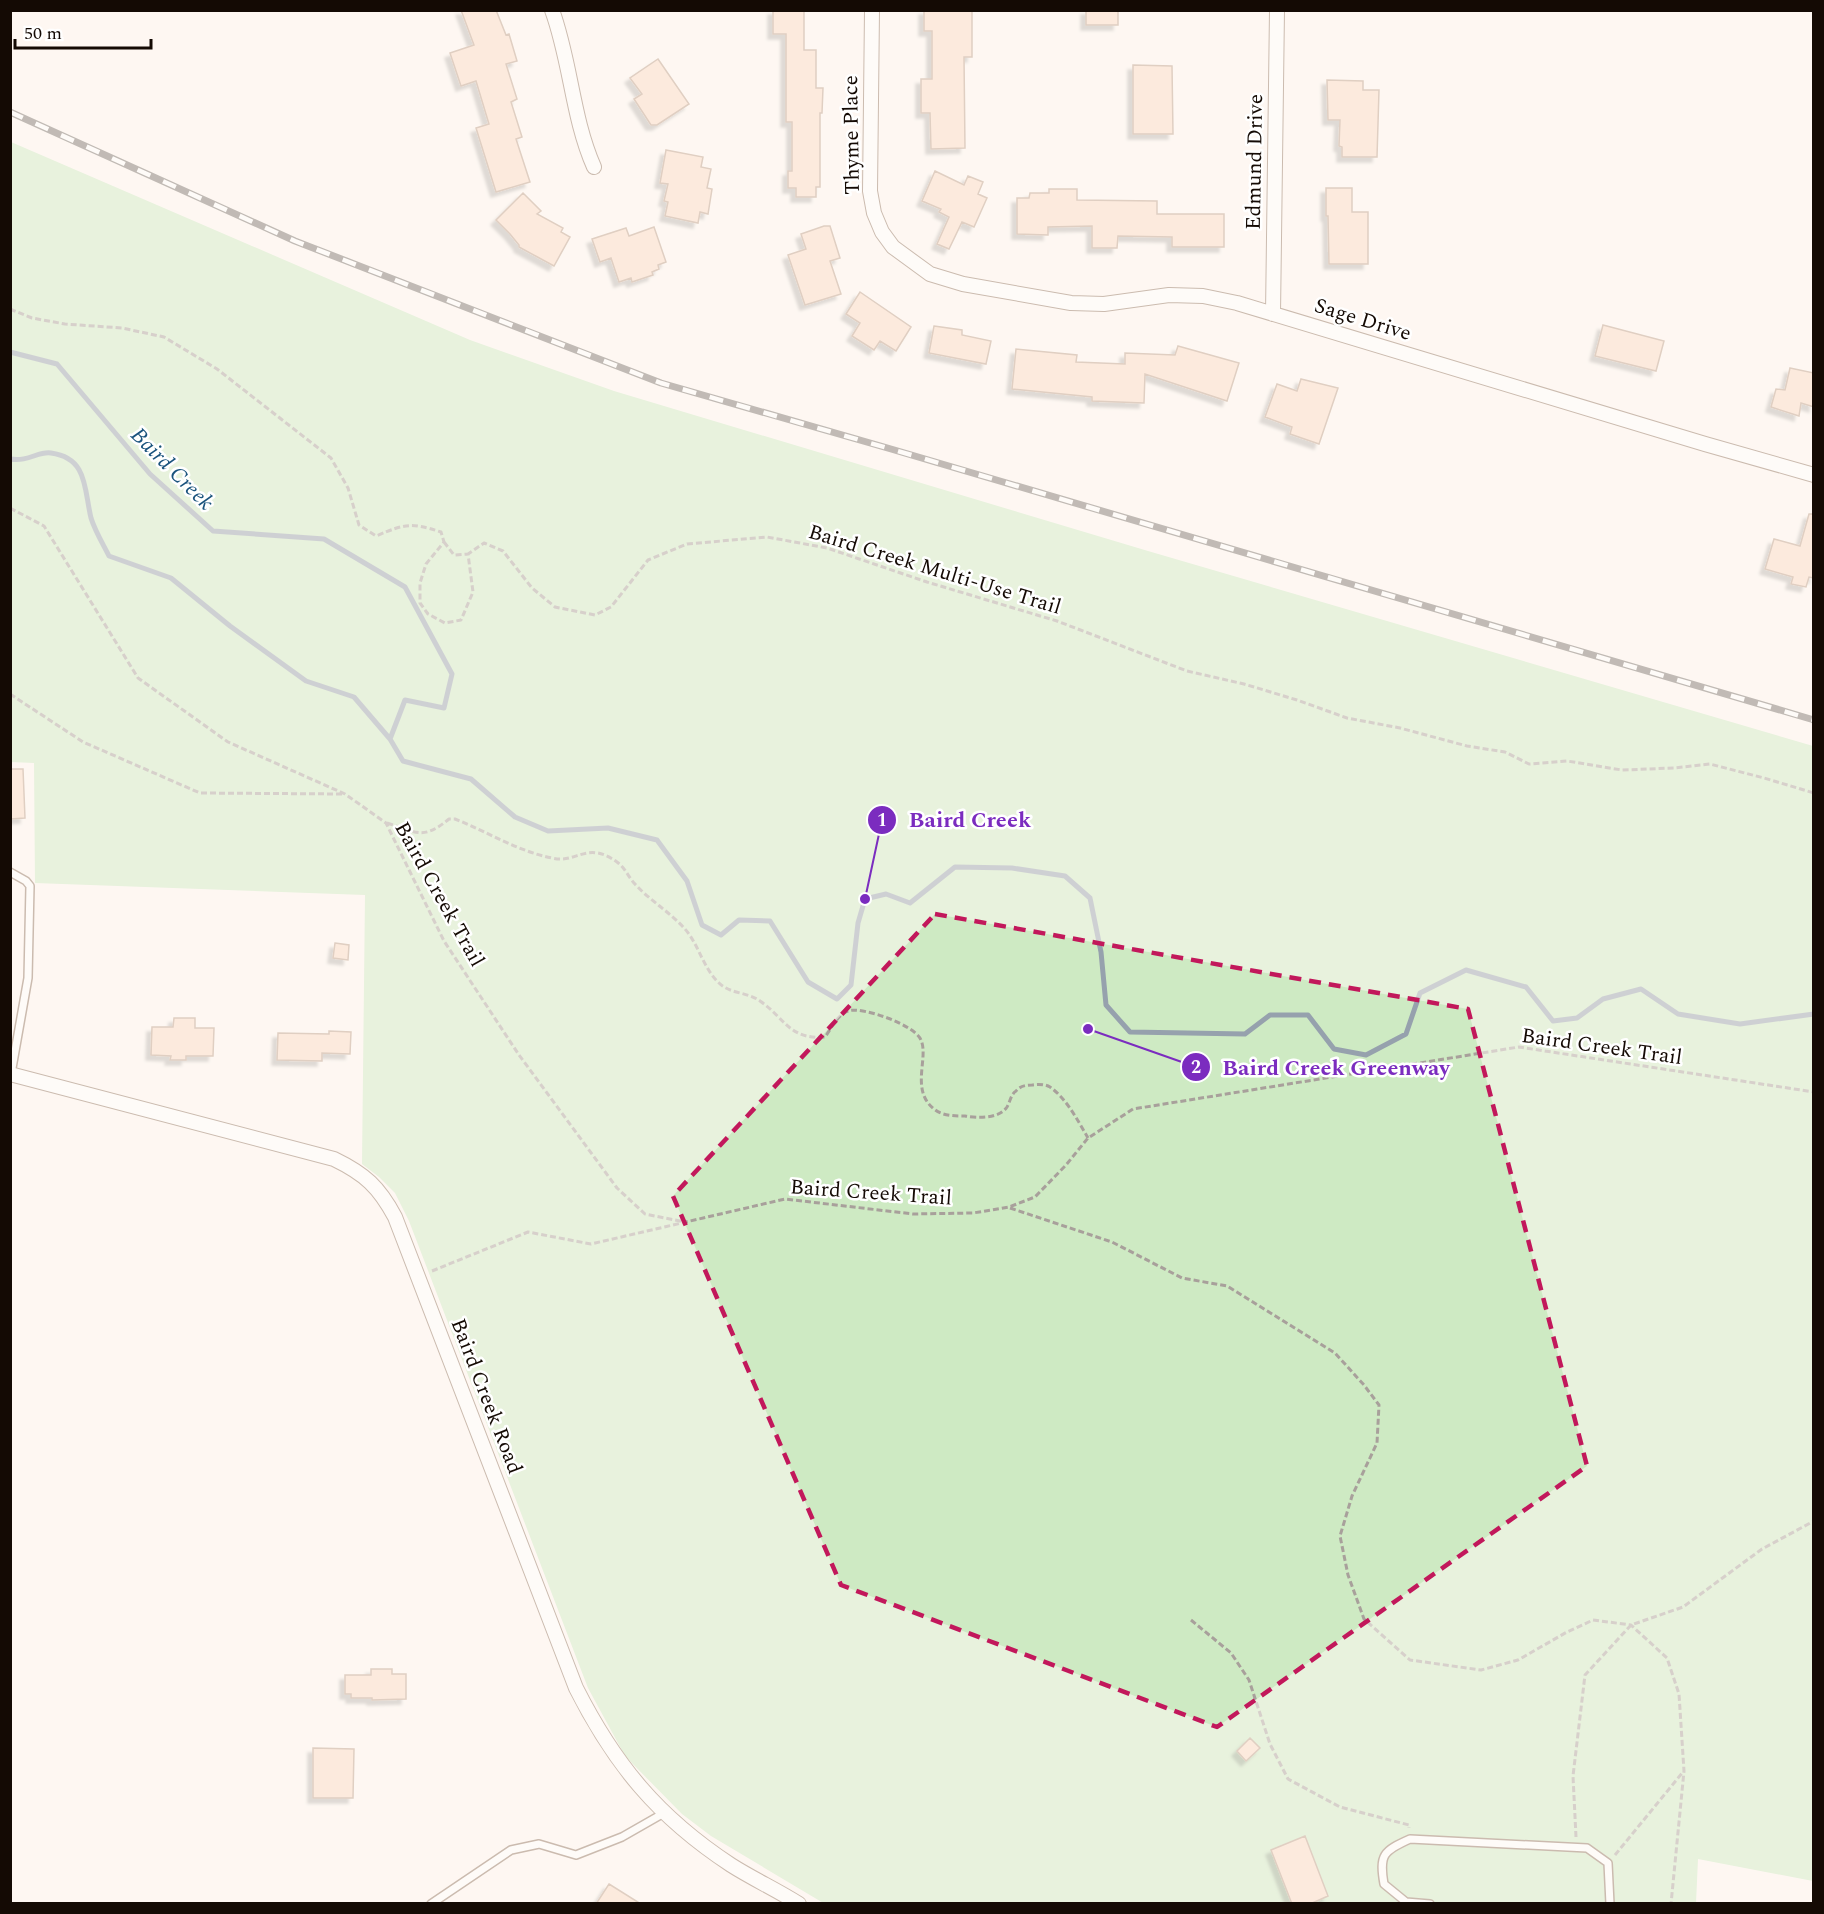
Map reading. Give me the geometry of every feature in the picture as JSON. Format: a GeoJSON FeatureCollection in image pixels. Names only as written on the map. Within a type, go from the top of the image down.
{"type":"FeatureCollection","features":[{"type":"Feature","properties":{"kind":"street"},"geometry":{"type":"LineString","coordinates":[[552,10],[570,74],[579,126],[594,167]]}},
{"type":"Feature","properties":{"kind":"street","name":"Thyme Place"},"geometry":{"type":"LineString","coordinates":[[872,10],[870,191],[874,213],[882,232],[897,252]]}},
{"type":"Feature","properties":{"kind":"street","name":"Edmund Drive"},"geometry":{"type":"LineString","coordinates":[[1273,314],[1277,10]]}},
{"type":"Feature","properties":{"kind":"street","name":"Sage Drive"},"geometry":{"type":"LineString","coordinates":[[897,252],[930,274],[941,278],[1071,303],[1104,304],[1169,295],[1203,296],[1237,303],[1814,475]]}},
{"type":"Feature","properties":{"kind":"street","name":"Baird Creek Road"},"geometry":{"type":"LineString","coordinates":[[11,1074],[334,1159],[354,1168],[369,1180],[385,1198],[395,1217],[576,1688],[594,1725],[643,1792],[699,1844],[799,1904]]}},
{"type":"Feature","properties":{"kind":"lane"},"geometry":{"type":"LineString","coordinates":[[10,872],[26,881],[30,886],[28,978],[11,1074]]}},
{"type":"Feature","properties":{"kind":"lane"},"geometry":{"type":"LineString","coordinates":[[431,1904],[511,1850],[539,1844],[576,1856],[622,1837],[664,1813]]}},
{"type":"Feature","properties":{"kind":"lane"},"geometry":{"type":"LineString","coordinates":[[1430,1904],[1406,1902],[1384,1884],[1381,1864],[1390,1848],[1410,1839],[1587,1848],[1608,1863],[1610,1904]]}},
{"type":"Feature","properties":{"kind":"path"},"geometry":{"type":"LineString","coordinates":[[10,309],[32,318],[65,324],[122,328],[164,338],[217,369],[331,458],[348,489],[359,525],[376,536],[404,525],[427,527],[441,532],[444,542],[454,555],[468,554],[473,592],[461,620],[445,623],[428,614],[420,603],[420,583],[426,564],[444,542]]}},
{"type":"Feature","properties":{"kind":"path","name":"Baird Creek Trail"},"geometry":{"type":"LineString","coordinates":[[10,508],[44,526],[138,678],[228,742],[345,794],[386,823],[444,941],[519,1055],[617,1188],[645,1214],[686,1222],[785,1199],[913,1214],[973,1213],[1009,1207],[1035,1197],[1066,1166],[1088,1138],[1133,1110],[1520,1047],[1814,1092]]}},
{"type":"Feature","properties":{"kind":"path","name":"Baird Creek Multi-Use Trail"},"geometry":{"type":"LineString","coordinates":[[468,554],[484,543],[503,551],[532,588],[555,607],[595,615],[611,607],[648,560],[687,544],[767,537],[827,548],[927,582],[1057,621],[1187,671],[1255,687],[1347,718],[1400,728],[1467,746],[1505,752],[1529,764],[1567,761],[1622,770],[1710,764],[1764,777],[1814,793]]}},
{"type":"Feature","properties":{"kind":"path"},"geometry":{"type":"LineString","coordinates":[[10,694],[83,742],[200,793],[345,794]]}},
{"type":"Feature","properties":{"kind":"path"},"geometry":{"type":"LineString","coordinates":[[386,823],[410,832],[423,833],[435,831],[448,819],[455,819],[506,844],[556,859],[593,851],[605,856],[627,870],[634,883],[686,930],[702,960],[720,985],[734,992],[748,994],[760,1001],[798,1034],[811,1038],[825,1037],[838,1017],[848,1011],[860,1009],[899,1022],[912,1028],[922,1041],[922,1085],[926,1099],[934,1110],[948,1115],[980,1118],[1006,1109],[1015,1091],[1024,1086],[1039,1084],[1049,1086],[1068,1107],[1088,1138]]}},
{"type":"Feature","properties":{"kind":"path"},"geometry":{"type":"LineString","coordinates":[[1009,1207],[1112,1242],[1182,1278],[1227,1286],[1335,1353],[1364,1385],[1379,1405],[1377,1443],[1352,1496],[1340,1536],[1348,1575],[1364,1619],[1410,1660],[1481,1670],[1518,1660],[1593,1620],[1631,1626],[1667,1658],[1679,1694],[1684,1771],[1671,1904]]}},
{"type":"Feature","properties":{"kind":"path"},"geometry":{"type":"LineString","coordinates":[[418,1276],[528,1232],[591,1244],[686,1222]]}},
{"type":"Feature","properties":{"kind":"path"},"geometry":{"type":"LineString","coordinates":[[1576,1848],[1573,1776],[1585,1675],[1631,1626],[1683,1607],[1762,1549],[1814,1521]]}},
{"type":"Feature","properties":{"kind":"path"},"geometry":{"type":"LineString","coordinates":[[1191,1620],[1231,1653],[1249,1680],[1270,1743],[1288,1779],[1340,1807],[1409,1825],[1410,1839]]}},
{"type":"Feature","properties":{"kind":"path"},"geometry":{"type":"LineString","coordinates":[[1608,1863],[1684,1771]]}},
{"type":"Feature","properties":{"kind":"highlighted area"},"geometry":{"type":"Polygon","coordinates":[[[935,914],[1468,1009],[1587,1466],[1217,1727],[841,1585],[673,1196],[935,914]]]}},
{"type":"Feature","properties":{"kind":"green space"},"geometry":{"type":"Polygon","coordinates":[[[11,142],[470,340],[614,391],[1148,551],[1813,746],[1813,1881],[1698,1859],[1696,1903],[825,1904],[711,1836],[682,1814],[625,1756],[588,1688],[409,1221],[395,1193],[362,1164],[365,895],[35,883],[34,763],[11,762],[11,142]]]}},
{"type":"Feature","properties":{"kind":"building"},"geometry":{"type":"Polygon","coordinates":[[[461,10],[496,10],[506,35],[509,34],[517,61],[506,64],[517,99],[511,102],[522,137],[516,139],[530,182],[496,192],[476,128],[489,124],[476,81],[461,86],[450,53],[474,45],[461,10]]]}},
{"type":"Feature","properties":{"kind":"building"},"geometry":{"type":"Polygon","coordinates":[[[773,10],[804,10],[804,50],[816,50],[816,88],[823,88],[822,113],[820,113],[820,187],[816,187],[816,197],[796,197],[796,188],[788,188],[788,171],[792,171],[792,122],[786,122],[786,34],[773,34],[773,10]]]}},
{"type":"Feature","properties":{"kind":"building"},"geometry":{"type":"Polygon","coordinates":[[[924,10],[972,10],[972,57],[964,57],[965,148],[931,149],[930,113],[921,113],[921,79],[932,79],[932,31],[924,31],[924,10]]]}},
{"type":"Feature","properties":{"kind":"building"},"geometry":{"type":"Polygon","coordinates":[[[1086,10],[1118,10],[1118,25],[1086,25],[1086,10]]]}},
{"type":"Feature","properties":{"kind":"building"},"geometry":{"type":"Polygon","coordinates":[[[658,59],[689,104],[657,125],[651,125],[634,99],[642,94],[630,78],[658,59]]]}},
{"type":"Feature","properties":{"kind":"building"},"geometry":{"type":"Polygon","coordinates":[[[1133,65],[1172,66],[1173,134],[1133,134],[1133,65]]]}},
{"type":"Feature","properties":{"kind":"building"},"geometry":{"type":"Polygon","coordinates":[[[1327,80],[1363,81],[1363,90],[1379,90],[1377,157],[1342,157],[1342,147],[1339,146],[1340,120],[1328,120],[1327,80]]]}},
{"type":"Feature","properties":{"kind":"building"},"geometry":{"type":"Polygon","coordinates":[[[666,150],[703,157],[701,167],[711,169],[707,188],[712,189],[708,214],[700,212],[698,223],[665,216],[668,202],[664,201],[668,184],[660,183],[666,150]]]}},
{"type":"Feature","properties":{"kind":"building"},"geometry":{"type":"Polygon","coordinates":[[[935,171],[964,185],[968,176],[983,182],[978,194],[987,198],[974,227],[962,222],[949,249],[937,244],[949,217],[939,212],[941,209],[922,201],[935,171]]]}},
{"type":"Feature","properties":{"kind":"building"},"geometry":{"type":"Polygon","coordinates":[[[1326,188],[1352,188],[1352,212],[1368,212],[1368,264],[1329,264],[1326,188]]]}},
{"type":"Feature","properties":{"kind":"building"},"geometry":{"type":"Polygon","coordinates":[[[1049,189],[1077,189],[1077,200],[1157,201],[1157,214],[1224,214],[1224,247],[1172,247],[1172,237],[1118,236],[1117,248],[1092,248],[1092,226],[1048,227],[1048,235],[1017,234],[1017,198],[1029,198],[1030,193],[1049,193],[1049,189]]]}},
{"type":"Feature","properties":{"kind":"building"},"geometry":{"type":"Polygon","coordinates":[[[523,193],[541,211],[537,214],[563,228],[561,232],[570,237],[554,266],[519,247],[496,220],[523,193]]]}},
{"type":"Feature","properties":{"kind":"building"},"geometry":{"type":"Polygon","coordinates":[[[830,226],[840,258],[830,261],[841,294],[805,305],[788,255],[806,249],[801,234],[830,226]]]}},
{"type":"Feature","properties":{"kind":"building"},"geometry":{"type":"Polygon","coordinates":[[[654,227],[666,262],[658,265],[659,269],[652,272],[653,275],[632,282],[631,278],[619,282],[611,258],[600,262],[592,239],[626,228],[629,236],[654,227]]]}},
{"type":"Feature","properties":{"kind":"building"},"geometry":{"type":"Polygon","coordinates":[[[860,292],[911,327],[896,351],[880,341],[874,350],[852,336],[860,323],[846,314],[860,292]]]}},
{"type":"Feature","properties":{"kind":"building"},"geometry":{"type":"Polygon","coordinates":[[[1603,325],[1664,341],[1656,371],[1595,356],[1603,325]]]}},
{"type":"Feature","properties":{"kind":"building"},"geometry":{"type":"Polygon","coordinates":[[[934,326],[962,330],[962,335],[991,341],[986,364],[929,353],[934,326]]]}},
{"type":"Feature","properties":{"kind":"building"},"geometry":{"type":"Polygon","coordinates":[[[1178,346],[1239,363],[1227,401],[1145,374],[1144,403],[1092,401],[1092,397],[1012,389],[1016,349],[1077,355],[1076,362],[1125,364],[1125,353],[1175,355],[1178,346]]]}},
{"type":"Feature","properties":{"kind":"building"},"geometry":{"type":"Polygon","coordinates":[[[1790,368],[1814,373],[1814,407],[1801,403],[1799,416],[1771,407],[1776,389],[1785,390],[1790,368]]]}},
{"type":"Feature","properties":{"kind":"building"},"geometry":{"type":"Polygon","coordinates":[[[1301,379],[1338,388],[1319,444],[1290,434],[1292,427],[1265,417],[1277,384],[1297,391],[1301,379]]]}},
{"type":"Feature","properties":{"kind":"building"},"geometry":{"type":"Polygon","coordinates":[[[1809,514],[1814,514],[1814,578],[1809,577],[1806,587],[1791,584],[1793,577],[1765,569],[1774,539],[1800,546],[1809,514]]]}},
{"type":"Feature","properties":{"kind":"building"},"geometry":{"type":"Polygon","coordinates":[[[10,769],[23,769],[25,818],[10,819],[10,769]]]}},
{"type":"Feature","properties":{"kind":"building"},"geometry":{"type":"Polygon","coordinates":[[[335,943],[349,945],[348,960],[333,958],[335,943]]]}},
{"type":"Feature","properties":{"kind":"building"},"geometry":{"type":"Polygon","coordinates":[[[174,1018],[195,1018],[195,1028],[214,1028],[213,1056],[186,1056],[186,1060],[170,1060],[171,1056],[151,1055],[152,1027],[173,1027],[174,1018]]]}},
{"type":"Feature","properties":{"kind":"building"},"geometry":{"type":"Polygon","coordinates":[[[329,1031],[351,1032],[350,1054],[322,1053],[322,1061],[277,1060],[278,1033],[329,1034],[329,1031]]]}},
{"type":"Feature","properties":{"kind":"building"},"geometry":{"type":"Polygon","coordinates":[[[371,1669],[392,1669],[392,1674],[406,1674],[406,1699],[372,1700],[372,1698],[351,1698],[351,1694],[345,1694],[345,1675],[371,1675],[371,1669]]]}},
{"type":"Feature","properties":{"kind":"building"},"geometry":{"type":"Polygon","coordinates":[[[1250,1738],[1260,1748],[1246,1761],[1237,1751],[1250,1738]]]}},
{"type":"Feature","properties":{"kind":"building"},"geometry":{"type":"Polygon","coordinates":[[[313,1748],[354,1749],[353,1798],[313,1798],[313,1748]]]}},
{"type":"Feature","properties":{"kind":"building"},"geometry":{"type":"Polygon","coordinates":[[[1305,1836],[1328,1896],[1310,1904],[1292,1904],[1271,1850],[1305,1836]]]}},
{"type":"Feature","properties":{"kind":"building"},"geometry":{"type":"Polygon","coordinates":[[[609,1884],[641,1904],[596,1904],[609,1884]]]}},
{"type":"Feature","properties":{"kind":"waterway","name":"Baird Creek"},"geometry":{"type":"LineString","coordinates":[[10,352],[57,364],[150,474],[213,531],[324,539],[405,587],[452,674],[444,708],[405,700],[390,739],[403,761],[471,779],[515,817],[548,831],[608,828],[657,840],[687,881],[702,925],[721,935],[739,920],[770,921],[808,982],[837,999],[851,985],[858,923],[865,899],[886,894],[910,903],[955,867],[1012,868],[1065,876],[1090,898],[1101,952],[1106,1005],[1130,1032],[1245,1034],[1270,1015],[1308,1015],[1334,1049],[1366,1055],[1406,1034],[1420,993],[1466,970],[1526,987],[1553,1021],[1577,1018],[1603,999],[1641,989],[1678,1014],[1740,1024],[1814,1014]]}},
{"type":"Feature","properties":{"kind":"waterway","name":"Baird Creek"},"geometry":{"type":"LineString","coordinates":[[10,459],[17,460],[51,453],[72,461],[82,476],[91,518],[109,556],[171,578],[230,626],[306,681],[354,697],[390,739]]}},
{"type":"Feature","properties":{"kind":"railway"},"geometry":{"type":"LineString","coordinates":[[10,112],[295,241],[661,383],[1814,720]]}},
{"type":"Feature","properties":{"kind":"place","name":"Baird Creek"},"geometry":{"type":"Point","coordinates":[865,899]}},
{"type":"Feature","properties":{"kind":"place","name":"Baird Creek Greenway"},"geometry":{"type":"Point","coordinates":[1088,1029]}}]}
